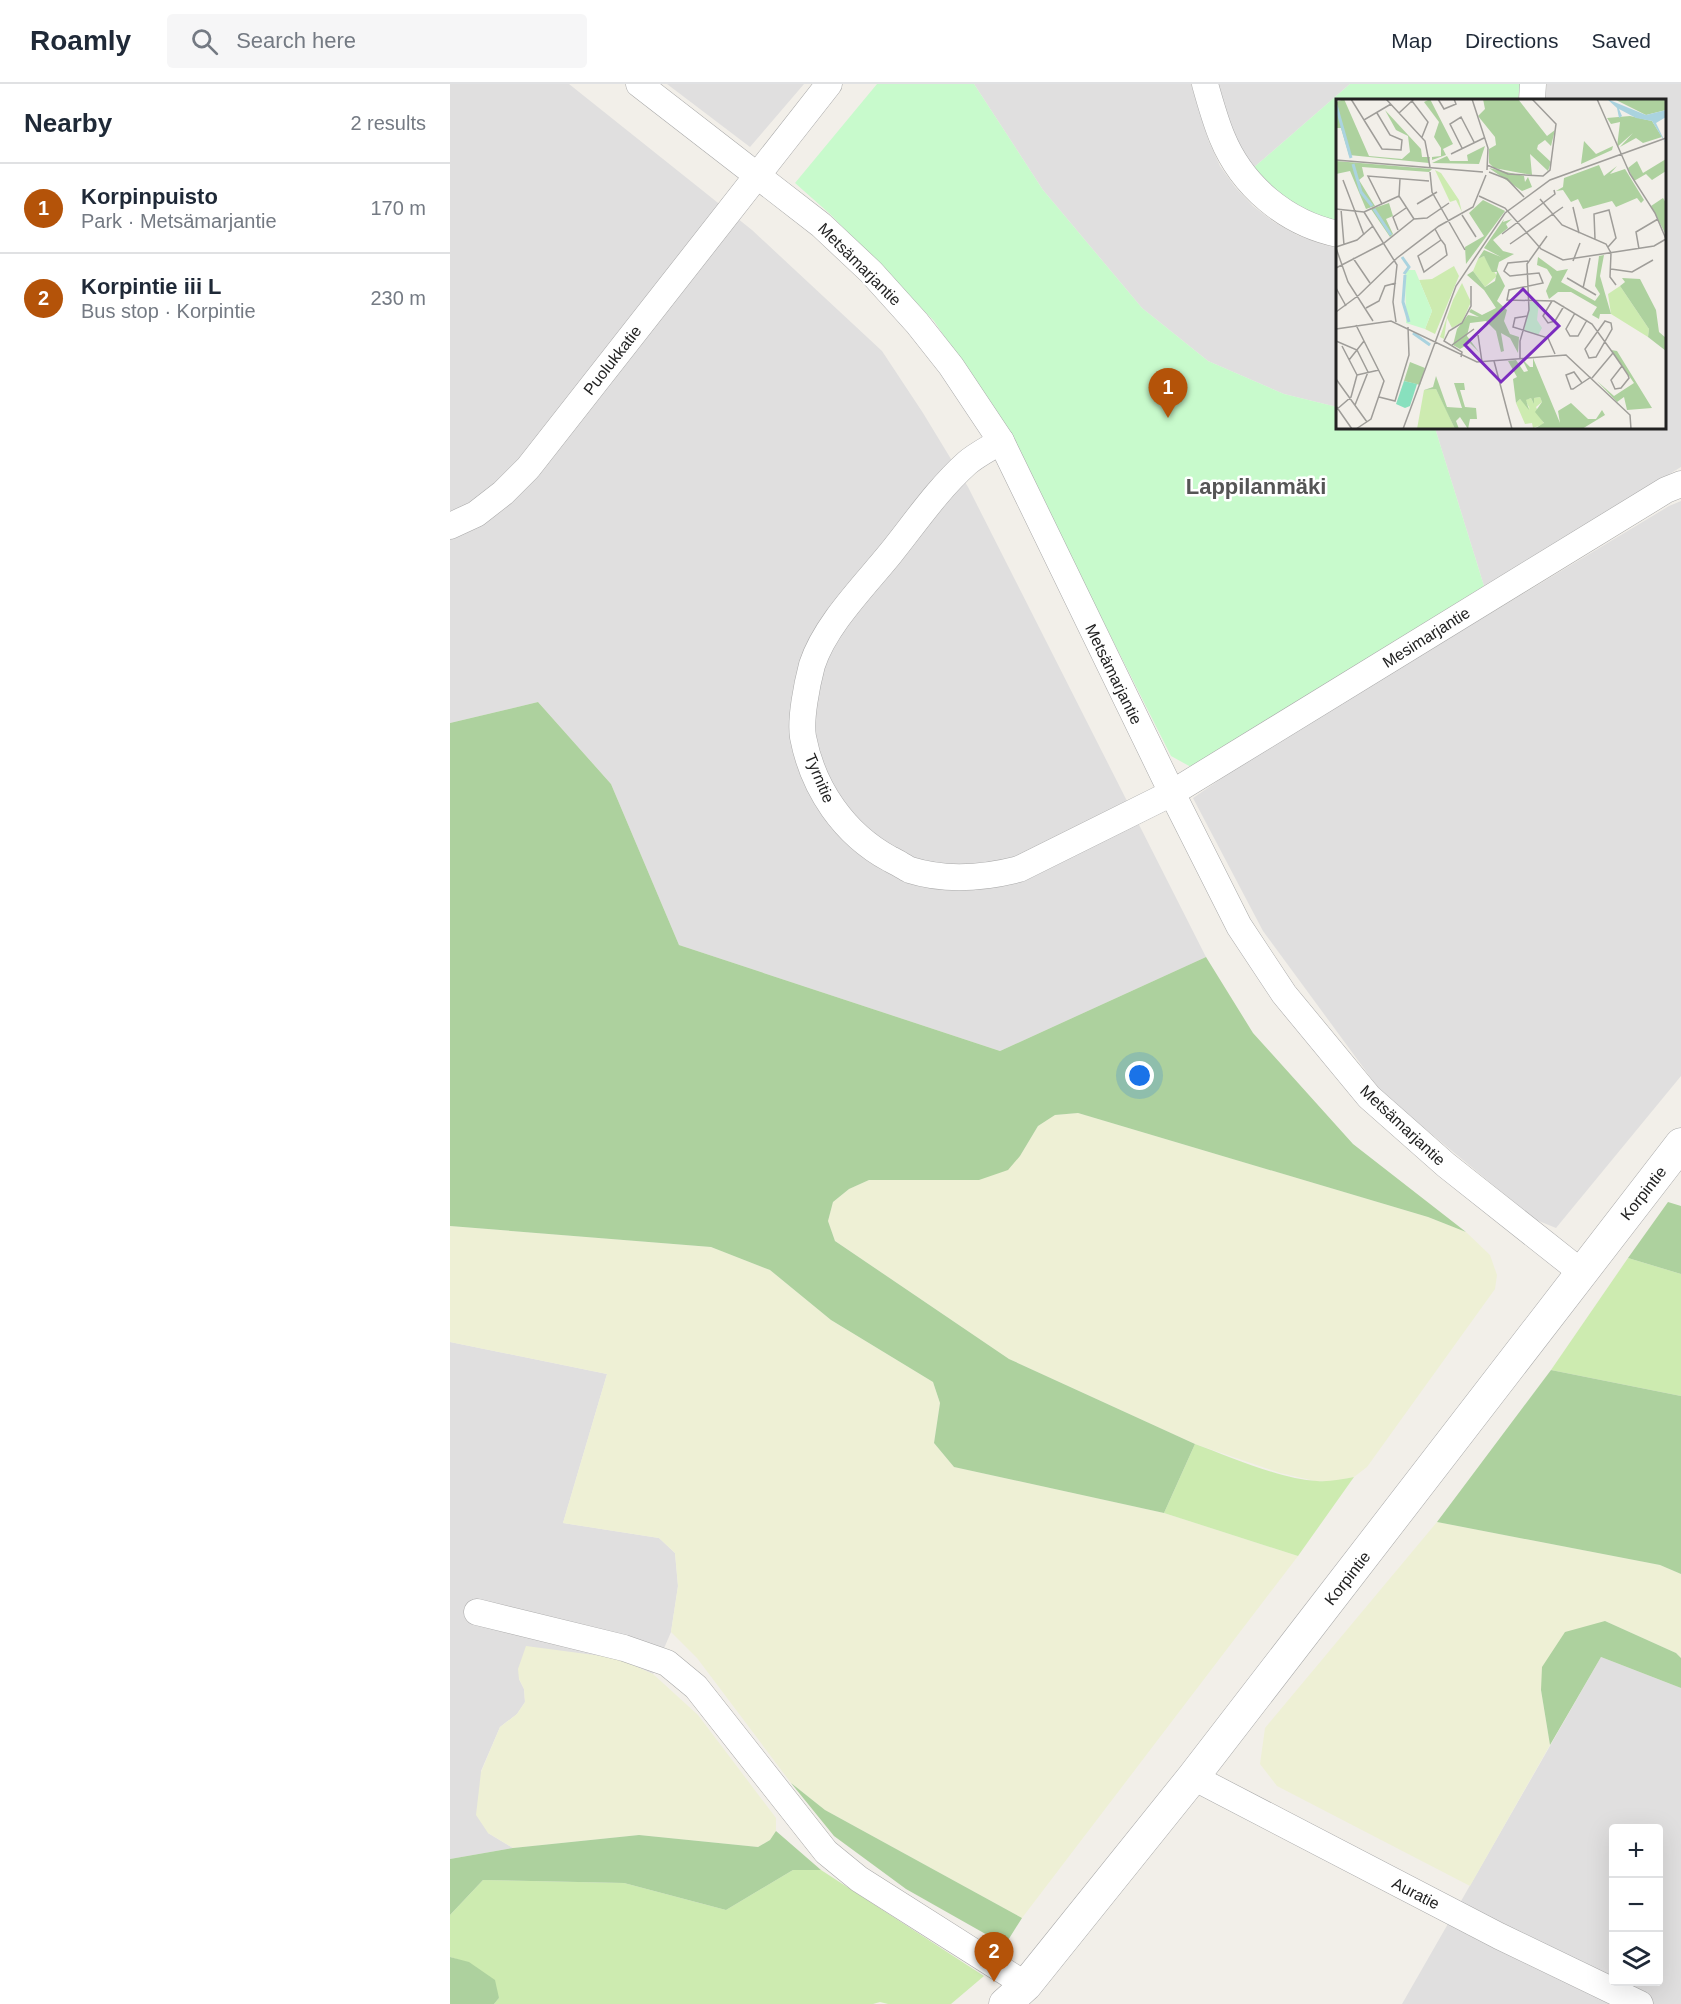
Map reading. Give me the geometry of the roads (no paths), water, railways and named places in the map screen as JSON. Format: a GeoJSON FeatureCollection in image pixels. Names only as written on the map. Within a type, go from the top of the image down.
{"type":"FeatureCollection","features":[{"type":"Feature","properties":{"kind":"street","name":"Metsämarjantie"},"geometry":{"type":"LineString","coordinates":[[639,84],[821,225],[871,272],[917,323],[951,366],[1001,441],[1239,926],[1284,994],[1369,1097],[1446,1165],[1581,1272]]}},
{"type":"Feature","properties":{"kind":"street","name":"Puolukkatie"},"geometry":{"type":"LineString","coordinates":[[450,526],[476,514],[528,468],[829,84]]}},
{"type":"Feature","properties":{"kind":"street"},"geometry":{"type":"LineString","coordinates":[[1205,84],[1222,137],[1232,159],[1246,178],[1281,211],[1303,223],[1336,233]]}},
{"type":"Feature","properties":{"kind":"street"},"geometry":{"type":"LineString","coordinates":[[1532,99],[1533,84]]}},
{"type":"Feature","properties":{"kind":"street","name":"Tyrnitie"},"geometry":{"type":"LineString","coordinates":[[1001,441],[968,462],[945,486],[831,628],[813,662],[806,688],[803,735],[813,769],[828,803],[848,827],[876,852],[910,869],[939,875],[968,876],[998,874],[1019,869],[1172,793]]}},
{"type":"Feature","properties":{"kind":"street","name":"Mesimarjantie"},"geometry":{"type":"LineString","coordinates":[[1172,793],[1666,490],[1681,484]]}},
{"type":"Feature","properties":{"kind":"street","name":"Korpintie"},"geometry":{"type":"LineString","coordinates":[[1015,1995],[1193,1777],[1681,1144]]}},
{"type":"Feature","properties":{"kind":"street"},"geometry":{"type":"LineString","coordinates":[[477,1612],[624,1648],[667,1663],[696,1687],[826,1851],[859,1879],[1015,1995]]}},
{"type":"Feature","properties":{"kind":"street","name":"Auratie"},"geometry":{"type":"LineString","coordinates":[[1193,1777],[1499,1936],[1640,2004]]}},
{"type":"Feature","properties":{"kind":"place","name":"Korpinpuisto"},"geometry":{"type":"Point","coordinates":[1168,418]}},
{"type":"Feature","properties":{"kind":"place","name":"Korpintie iii L"},"geometry":{"type":"Point","coordinates":[994,1982]}},
{"type":"Feature","properties":{"kind":"district","name":"Lappilanmäki"},"geometry":{"type":"Point","coordinates":[1256,486]}}]}
